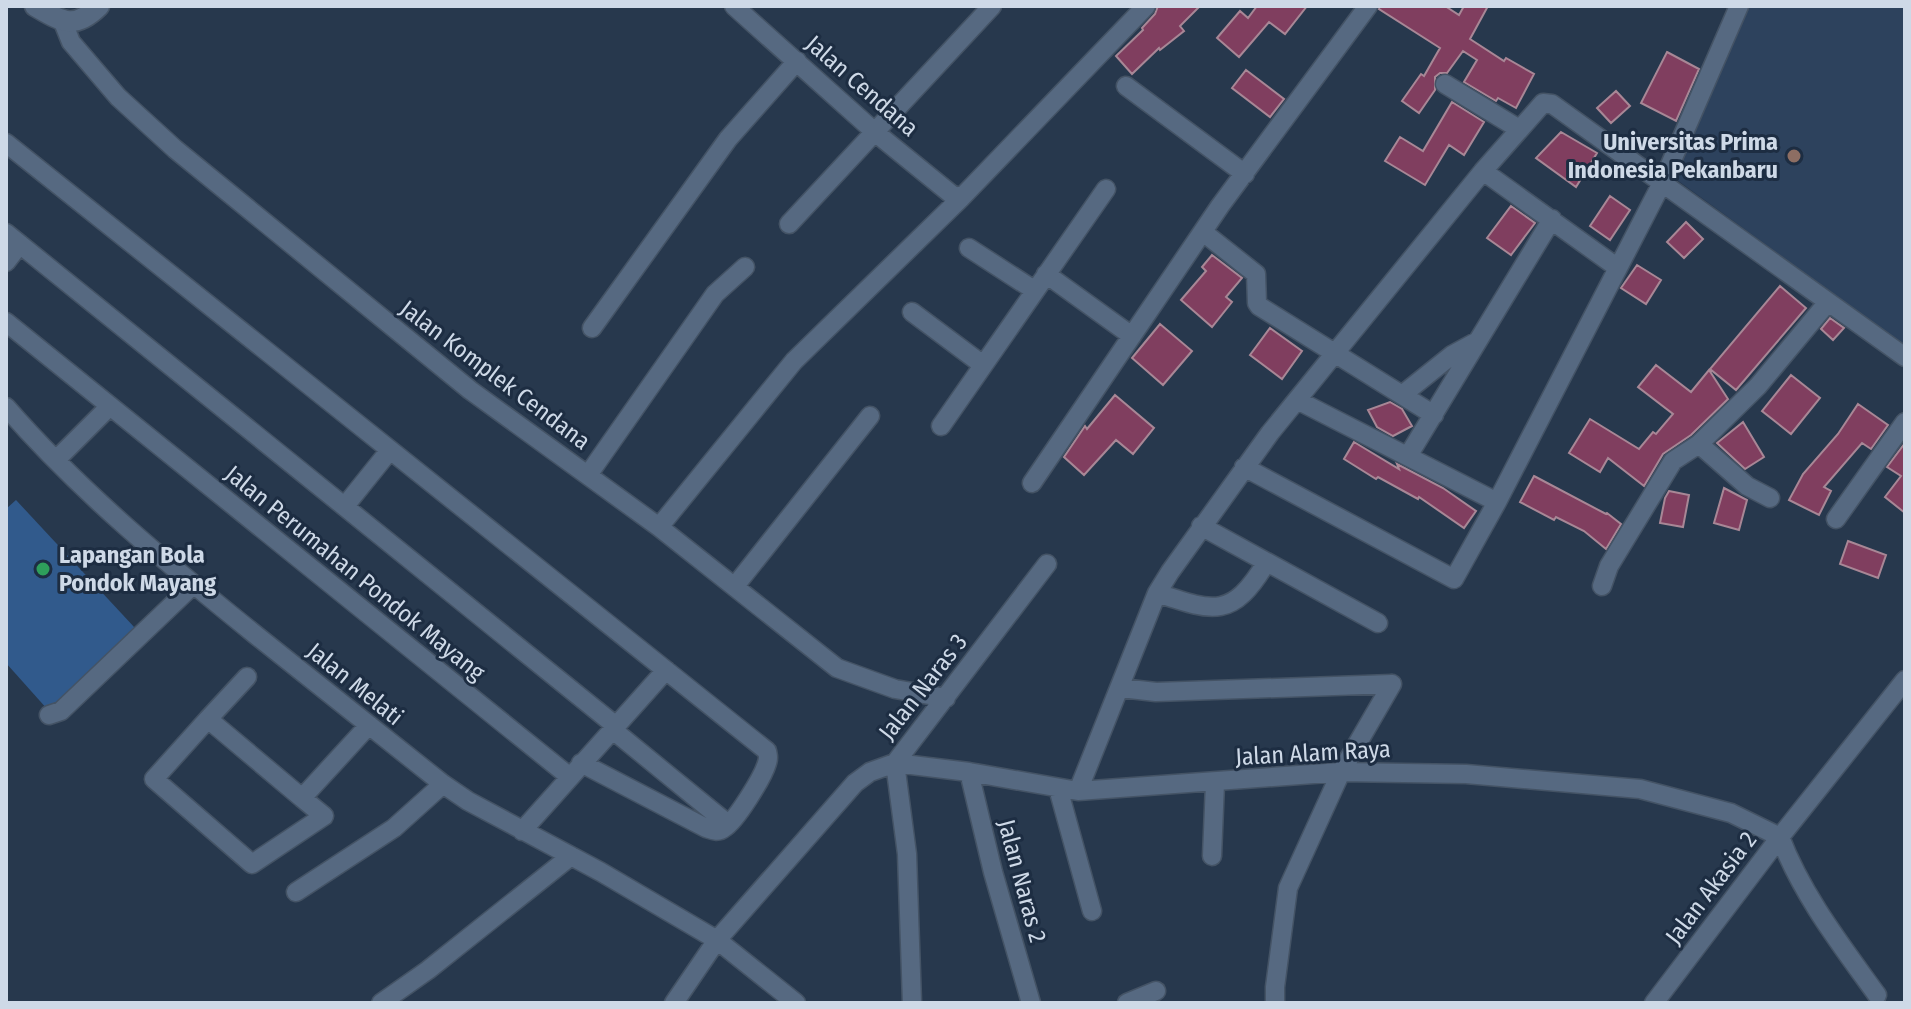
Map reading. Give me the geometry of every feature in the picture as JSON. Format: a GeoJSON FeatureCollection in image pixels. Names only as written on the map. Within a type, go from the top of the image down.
{"type":"FeatureCollection","features":[{"type":"Feature","properties":{"kind":"street"},"geometry":{"type":"LineString","coordinates":[[35,6],[63,22],[77,21],[99,6]]}},
{"type":"Feature","properties":{"kind":"street","name":"Jalan Cendana"},"geometry":{"type":"LineString","coordinates":[[734,6],[876,133],[951,194],[961,198]]}},
{"type":"Feature","properties":{"kind":"street"},"geometry":{"type":"LineString","coordinates":[[789,224],[992,6]]}},
{"type":"Feature","properties":{"kind":"street"},"geometry":{"type":"LineString","coordinates":[[659,527],[794,361],[961,198],[1146,6]]}},
{"type":"Feature","properties":{"kind":"street"},"geometry":{"type":"LineString","coordinates":[[1032,483],[1203,232],[1368,6]]}},
{"type":"Feature","properties":{"kind":"street"},"geometry":{"type":"LineString","coordinates":[[1244,467],[1454,579],[1663,181],[1739,6]]}},
{"type":"Feature","properties":{"kind":"street","name":"Jalan Komplek Cendana"},"geometry":{"type":"LineString","coordinates":[[63,22],[71,42],[118,97],[175,149],[470,390],[659,527],[837,668],[895,689],[946,698]]}},
{"type":"Feature","properties":{"kind":"street"},"geometry":{"type":"LineString","coordinates":[[592,328],[728,139],[797,61]]}},
{"type":"Feature","properties":{"kind":"street"},"geometry":{"type":"LineString","coordinates":[[1445,84],[1519,129]]}},
{"type":"Feature","properties":{"kind":"street"},"geometry":{"type":"LineString","coordinates":[[1126,86],[1245,174]]}},
{"type":"Feature","properties":{"kind":"street"},"geometry":{"type":"LineString","coordinates":[[1078,791],[1157,593],[1201,526],[1297,400],[1539,105],[1546,102],[1552,104],[1905,357]]}},
{"type":"Feature","properties":{"kind":"street"},"geometry":{"type":"LineString","coordinates":[[6,143],[767,751],[765,768],[728,824]]}},
{"type":"Feature","properties":{"kind":"street"},"geometry":{"type":"LineString","coordinates":[[1483,171],[1618,268]]}},
{"type":"Feature","properties":{"kind":"street"},"geometry":{"type":"LineString","coordinates":[[941,426],[1106,189]]}},
{"type":"Feature","properties":{"kind":"street"},"geometry":{"type":"LineString","coordinates":[[1408,456],[1552,219]]}},
{"type":"Feature","properties":{"kind":"street"},"geometry":{"type":"LineString","coordinates":[[1203,232],[1256,274],[1259,306],[1434,415]]}},
{"type":"Feature","properties":{"kind":"street","name":"Jalan Perumahan Pondok Mayang"},"geometry":{"type":"LineString","coordinates":[[6,262],[13,239],[345,506],[728,824],[717,831],[706,828],[576,770],[6,322]]}},
{"type":"Feature","properties":{"kind":"street"},"geometry":{"type":"LineString","coordinates":[[969,248],[1034,290]]}},
{"type":"Feature","properties":{"kind":"street"},"geometry":{"type":"LineString","coordinates":[[588,475],[715,294],[745,267]]}},
{"type":"Feature","properties":{"kind":"street"},"geometry":{"type":"LineString","coordinates":[[1046,274],[1132,336]]}},
{"type":"Feature","properties":{"kind":"street"},"geometry":{"type":"LineString","coordinates":[[1602,586],[1607,569],[1666,472],[1758,386],[1828,302]]}},
{"type":"Feature","properties":{"kind":"street"},"geometry":{"type":"LineString","coordinates":[[912,312],[983,365]]}},
{"type":"Feature","properties":{"kind":"street"},"geometry":{"type":"LineString","coordinates":[[1402,395],[1452,355],[1478,340]]}},
{"type":"Feature","properties":{"kind":"street"},"geometry":{"type":"LineString","coordinates":[[1297,400],[1497,502]]}},
{"type":"Feature","properties":{"kind":"street"},"geometry":{"type":"LineString","coordinates":[[56,460],[110,406]]}},
{"type":"Feature","properties":{"kind":"street","name":"Jalan Melati"},"geometry":{"type":"LineString","coordinates":[[8,412],[127,527],[193,585],[443,784],[468,801],[717,940],[796,1003]]}},
{"type":"Feature","properties":{"kind":"street"},"geometry":{"type":"LineString","coordinates":[[735,586],[870,416]]}},
{"type":"Feature","properties":{"kind":"street"},"geometry":{"type":"LineString","coordinates":[[1836,519],[1905,422]]}},
{"type":"Feature","properties":{"kind":"street"},"geometry":{"type":"LineString","coordinates":[[1699,444],[1747,486],[1770,498]]}},
{"type":"Feature","properties":{"kind":"street","name":"Jalan Perumahan Pondok Mayang"},"geometry":{"type":"LineString","coordinates":[[345,506],[390,450]]}},
{"type":"Feature","properties":{"kind":"street"},"geometry":{"type":"LineString","coordinates":[[1201,526],[1378,623]]}},
{"type":"Feature","properties":{"kind":"street"},"geometry":{"type":"LineString","coordinates":[[1157,593],[1205,608],[1223,606],[1239,599],[1251,588],[1266,563]]}},
{"type":"Feature","properties":{"kind":"street","name":"Jalan Naras 3"},"geometry":{"type":"LineString","coordinates":[[912,1003],[907,854],[895,763],[1047,564]]}},
{"type":"Feature","properties":{"kind":"street"},"geometry":{"type":"LineString","coordinates":[[49,715],[61,711],[193,585]]}},
{"type":"Feature","properties":{"kind":"street"},"geometry":{"type":"LineString","coordinates":[[522,831],[666,670]]}},
{"type":"Feature","properties":{"kind":"street"},"geometry":{"type":"LineString","coordinates":[[208,719],[324,816],[252,864],[154,779],[208,719],[247,677]]}},
{"type":"Feature","properties":{"kind":"street"},"geometry":{"type":"LineString","coordinates":[[1780,837],[1905,680]]}},
{"type":"Feature","properties":{"kind":"street"},"geometry":{"type":"LineString","coordinates":[[1121,688],[1156,692],[1392,684],[1341,772],[1288,888],[1275,1003]]}},
{"type":"Feature","properties":{"kind":"street"},"geometry":{"type":"LineString","coordinates":[[302,798],[369,725]]}},
{"type":"Feature","properties":{"kind":"street"},"geometry":{"type":"LineString","coordinates":[[674,1003],[717,940],[855,783],[870,772],[895,763]]}},
{"type":"Feature","properties":{"kind":"street","name":"Jalan Alam Raya"},"geometry":{"type":"LineString","coordinates":[[895,763],[1078,791],[1341,772],[1466,774],[1640,789],[1731,813],[1780,837]]}},
{"type":"Feature","properties":{"kind":"street","name":"Jalan Naras 2"},"geometry":{"type":"LineString","coordinates":[[969,772],[993,872],[1031,1003]]}},
{"type":"Feature","properties":{"kind":"street"},"geometry":{"type":"LineString","coordinates":[[1212,856],[1215,783]]}},
{"type":"Feature","properties":{"kind":"street"},"geometry":{"type":"LineString","coordinates":[[296,892],[394,828],[443,784]]}},
{"type":"Feature","properties":{"kind":"street"},"geometry":{"type":"LineString","coordinates":[[1058,788],[1092,911]]}},
{"type":"Feature","properties":{"kind":"street","name":"Jalan Akasia 2"},"geometry":{"type":"LineString","coordinates":[[1780,837],[1808,895],[1877,995]]}},
{"type":"Feature","properties":{"kind":"street","name":"Jalan Akasia 2"},"geometry":{"type":"LineString","coordinates":[[1654,1003],[1780,837]]}},
{"type":"Feature","properties":{"kind":"street"},"geometry":{"type":"LineString","coordinates":[[381,1003],[428,970],[571,856]]}},
{"type":"Feature","properties":{"kind":"street"},"geometry":{"type":"LineString","coordinates":[[1127,1003],[1156,991]]}},
{"type":"Feature","properties":{"kind":"shaded area","name":"Universitas Prima Indonesia Pekanbaru"},"geometry":{"type":"Polygon","coordinates":[[[1749,6],[1905,6],[1905,346],[1673,177],[1749,6]]]}},
{"type":"Feature","properties":{"kind":"shaded area","name":"Lapangan Bola Pondok Mayang"},"geometry":{"type":"Polygon","coordinates":[[[16,500],[135,628],[48,710],[6,663],[6,509],[16,500]]]}},
{"type":"Feature","properties":{"kind":"building"},"geometry":{"type":"Polygon","coordinates":[[[1158,6],[1200,6],[1180,26],[1184,31],[1159,48],[1132,74],[1116,56],[1143,30],[1158,6]]]}},
{"type":"Feature","properties":{"kind":"building"},"geometry":{"type":"Polygon","coordinates":[[[1257,6],[1307,6],[1285,34],[1269,22],[1239,57],[1217,38],[1240,11],[1248,18],[1257,6]]]}},
{"type":"Feature","properties":{"kind":"building"},"geometry":{"type":"Polygon","coordinates":[[[1380,6],[1445,6],[1459,15],[1464,6],[1488,6],[1470,39],[1504,61],[1506,58],[1534,74],[1516,108],[1498,98],[1496,101],[1464,82],[1477,60],[1463,51],[1447,73],[1435,77],[1435,90],[1419,113],[1402,101],[1421,74],[1424,76],[1440,48],[1379,9],[1380,6]]]}},
{"type":"Feature","properties":{"kind":"building"},"geometry":{"type":"Polygon","coordinates":[[[1667,52],[1699,69],[1676,121],[1641,103],[1667,52]]]}},
{"type":"Feature","properties":{"kind":"building"},"geometry":{"type":"Polygon","coordinates":[[[1246,70],[1284,99],[1270,117],[1232,88],[1246,70]]]}},
{"type":"Feature","properties":{"kind":"building"},"geometry":{"type":"Polygon","coordinates":[[[1616,91],[1630,106],[1611,123],[1597,108],[1616,91]]]}},
{"type":"Feature","properties":{"kind":"building"},"geometry":{"type":"Polygon","coordinates":[[[1452,102],[1484,122],[1464,155],[1449,145],[1425,185],[1385,161],[1400,137],[1423,151],[1452,102]]]}},
{"type":"Feature","properties":{"kind":"building"},"geometry":{"type":"Polygon","coordinates":[[[1561,132],[1597,153],[1576,187],[1536,158],[1561,132]]]}},
{"type":"Feature","properties":{"kind":"building"},"geometry":{"type":"Polygon","coordinates":[[[1610,196],[1630,210],[1610,240],[1590,226],[1610,196]]]}},
{"type":"Feature","properties":{"kind":"building"},"geometry":{"type":"Polygon","coordinates":[[[1511,206],[1535,223],[1511,255],[1487,238],[1511,206]]]}},
{"type":"Feature","properties":{"kind":"building"},"geometry":{"type":"Polygon","coordinates":[[[1686,222],[1703,239],[1684,258],[1667,242],[1686,222]]]}},
{"type":"Feature","properties":{"kind":"building"},"geometry":{"type":"Polygon","coordinates":[[[1212,255],[1242,278],[1226,297],[1232,302],[1212,327],[1181,300],[1206,271],[1202,267],[1212,255]]]}},
{"type":"Feature","properties":{"kind":"building"},"geometry":{"type":"Polygon","coordinates":[[[1637,265],[1661,280],[1646,304],[1621,288],[1637,265]]]}},
{"type":"Feature","properties":{"kind":"building"},"geometry":{"type":"Polygon","coordinates":[[[1780,286],[1806,308],[1736,390],[1710,369],[1780,286]]]}},
{"type":"Feature","properties":{"kind":"building"},"geometry":{"type":"Polygon","coordinates":[[[1830,318],[1844,328],[1833,340],[1821,329],[1830,318]]]}},
{"type":"Feature","properties":{"kind":"building"},"geometry":{"type":"Polygon","coordinates":[[[1160,324],[1192,351],[1163,385],[1132,358],[1160,324]]]}},
{"type":"Feature","properties":{"kind":"building"},"geometry":{"type":"Polygon","coordinates":[[[1270,328],[1302,351],[1282,379],[1250,355],[1270,328]]]}},
{"type":"Feature","properties":{"kind":"building"},"geometry":{"type":"Polygon","coordinates":[[[1656,365],[1691,392],[1709,370],[1728,399],[1691,435],[1663,454],[1644,486],[1608,458],[1600,472],[1569,453],[1590,419],[1639,449],[1653,432],[1656,434],[1673,414],[1638,387],[1656,365]]]}},
{"type":"Feature","properties":{"kind":"building"},"geometry":{"type":"Polygon","coordinates":[[[1791,375],[1820,398],[1791,434],[1762,411],[1791,375]]]}},
{"type":"Feature","properties":{"kind":"building"},"geometry":{"type":"Polygon","coordinates":[[[1115,395],[1154,428],[1133,454],[1116,440],[1084,475],[1064,457],[1085,426],[1087,429],[1115,395]]]}},
{"type":"Feature","properties":{"kind":"building"},"geometry":{"type":"Polygon","coordinates":[[[1390,402],[1402,409],[1412,426],[1393,436],[1377,427],[1368,410],[1390,402]]]}},
{"type":"Feature","properties":{"kind":"building"},"geometry":{"type":"Polygon","coordinates":[[[1858,404],[1888,425],[1871,449],[1862,443],[1824,487],[1831,491],[1819,515],[1789,500],[1803,474],[1838,434],[1858,404]]]}},
{"type":"Feature","properties":{"kind":"building"},"geometry":{"type":"Polygon","coordinates":[[[1743,422],[1764,457],[1745,469],[1717,443],[1743,422]]]}},
{"type":"Feature","properties":{"kind":"building"},"geometry":{"type":"Polygon","coordinates":[[[1354,442],[1399,469],[1397,464],[1443,488],[1476,511],[1464,528],[1419,497],[1378,477],[1376,479],[1344,459],[1354,442]]]}},
{"type":"Feature","properties":{"kind":"building"},"geometry":{"type":"Polygon","coordinates":[[[1905,443],[1905,513],[1885,497],[1901,476],[1887,467],[1905,443]]]}},
{"type":"Feature","properties":{"kind":"building"},"geometry":{"type":"Polygon","coordinates":[[[1534,476],[1607,513],[1621,524],[1606,549],[1584,531],[1520,502],[1534,476]]]}},
{"type":"Feature","properties":{"kind":"building"},"geometry":{"type":"Polygon","coordinates":[[[1724,488],[1747,500],[1739,530],[1714,523],[1724,488]]]}},
{"type":"Feature","properties":{"kind":"building"},"geometry":{"type":"Polygon","coordinates":[[[1669,491],[1689,495],[1683,527],[1660,523],[1669,491]]]}},
{"type":"Feature","properties":{"kind":"building"},"geometry":{"type":"Polygon","coordinates":[[[1848,541],[1886,555],[1878,578],[1840,564],[1848,541]]]}},
{"type":"Feature","properties":{"kind":"place","name":"Universitas Prima Indonesia Pekanbaru"},"geometry":{"type":"Point","coordinates":[1794,156]}},
{"type":"Feature","properties":{"kind":"place","name":"Lapangan Bola Pondok Mayang"},"geometry":{"type":"Point","coordinates":[43,569]}}]}
